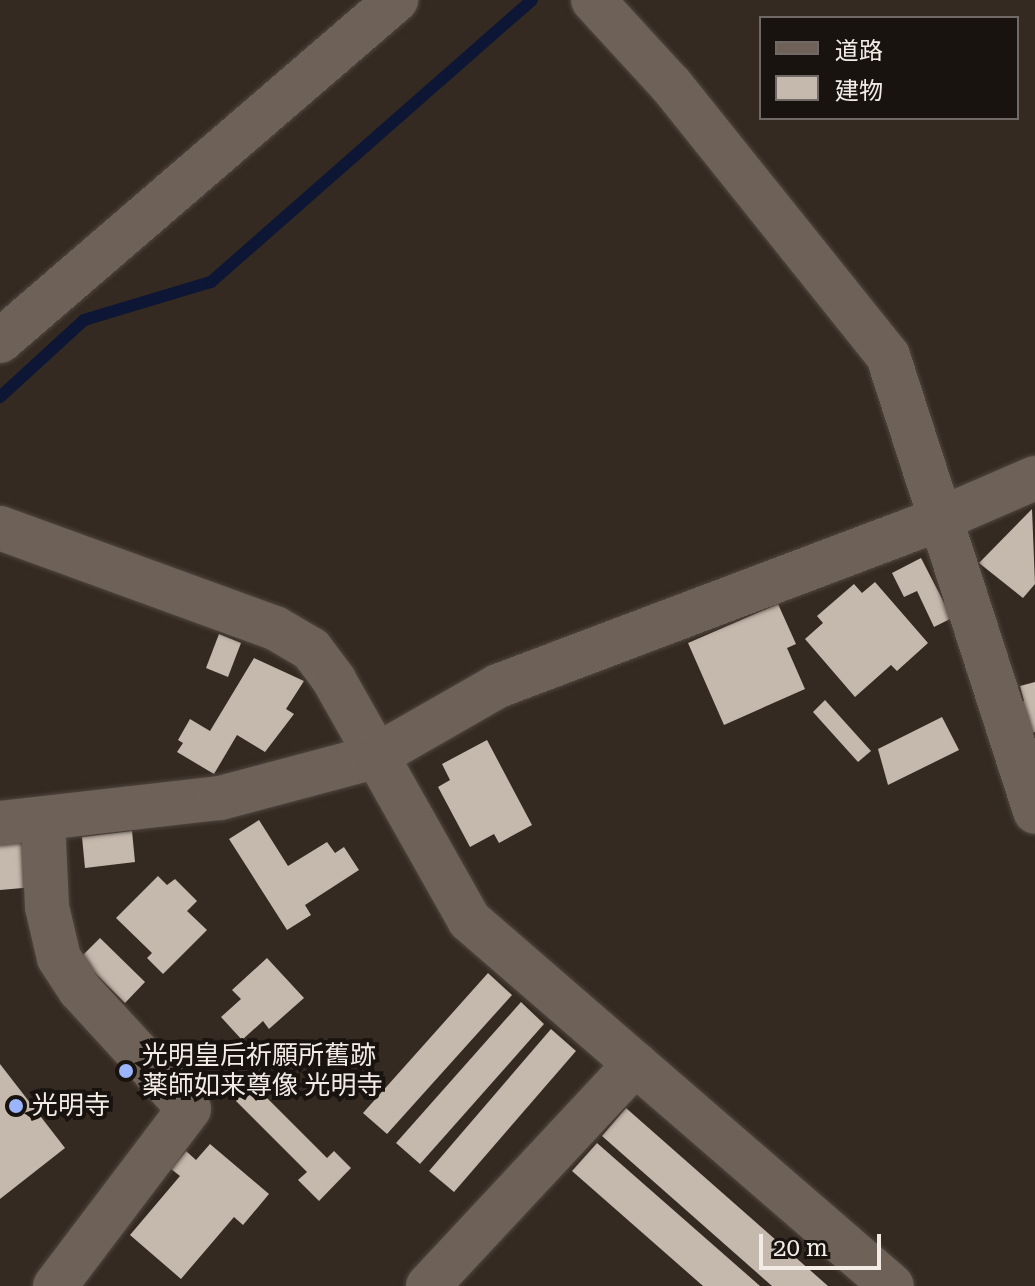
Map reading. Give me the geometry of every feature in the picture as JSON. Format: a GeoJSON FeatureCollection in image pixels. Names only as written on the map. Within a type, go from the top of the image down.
{"type":"FeatureCollection","features":[{"type":"Feature","properties":{"kind":"street"},"geometry":{"type":"LineString","coordinates":[[0,341],[396,0]]}},
{"type":"Feature","properties":{"kind":"street"},"geometry":{"type":"LineString","coordinates":[[593,0],[671,85],[888,356],[938,520],[1035,812]]}},
{"type":"Feature","properties":{"kind":"street"},"geometry":{"type":"LineString","coordinates":[[0,823],[43,821],[220,798],[374,757],[498,686],[938,520],[1035,478]]}},
{"type":"Feature","properties":{"kind":"street"},"geometry":{"type":"LineString","coordinates":[[0,528],[294,637],[324,664],[374,757],[396,785],[469,920],[892,1286]]}},
{"type":"Feature","properties":{"kind":"street"},"geometry":{"type":"LineString","coordinates":[[43,821],[47,907],[59,958],[80,990],[189,1109],[55,1286]]}},
{"type":"Feature","properties":{"kind":"street"},"geometry":{"type":"LineString","coordinates":[[428,1286],[635,1064]]}},
{"type":"Feature","properties":{"kind":"building"},"geometry":{"type":"Polygon","coordinates":[[[1032,509],[1035,584],[1023,598],[979,563],[1032,509]]]}},
{"type":"Feature","properties":{"kind":"building"},"geometry":{"type":"Polygon","coordinates":[[[921,558],[952,618],[934,627],[917,591],[904,597],[892,573],[921,558]]]}},
{"type":"Feature","properties":{"kind":"building"},"geometry":{"type":"Polygon","coordinates":[[[875,582],[928,643],[897,671],[891,665],[855,697],[805,639],[823,623],[817,616],[854,584],[862,593],[875,582]]]}},
{"type":"Feature","properties":{"kind":"building"},"geometry":{"type":"Polygon","coordinates":[[[778,604],[796,644],[787,648],[805,689],[724,725],[688,643],[778,604]]]}},
{"type":"Feature","properties":{"kind":"building"},"geometry":{"type":"Polygon","coordinates":[[[219,634],[241,643],[228,677],[206,668],[219,634]]]}},
{"type":"Feature","properties":{"kind":"building"},"geometry":{"type":"Polygon","coordinates":[[[254,658],[304,681],[286,709],[294,714],[265,752],[237,735],[214,774],[177,752],[183,743],[178,740],[190,719],[210,731],[254,658]]]}},
{"type":"Feature","properties":{"kind":"building"},"geometry":{"type":"Polygon","coordinates":[[[1035,682],[1035,732],[1025,734],[1017,703],[1024,701],[1020,686],[1035,682]]]}},
{"type":"Feature","properties":{"kind":"building"},"geometry":{"type":"Polygon","coordinates":[[[825,700],[871,751],[858,762],[813,712],[825,700]]]}},
{"type":"Feature","properties":{"kind":"building"},"geometry":{"type":"Polygon","coordinates":[[[942,717],[959,750],[888,785],[878,749],[942,717]]]}},
{"type":"Feature","properties":{"kind":"building"},"geometry":{"type":"Polygon","coordinates":[[[487,740],[532,825],[499,843],[494,834],[470,847],[438,787],[450,780],[442,764],[487,740]]]}},
{"type":"Feature","properties":{"kind":"building"},"geometry":{"type":"Polygon","coordinates":[[[259,820],[288,866],[327,842],[335,853],[344,847],[359,870],[305,905],[311,915],[287,930],[229,839],[259,820]]]}},
{"type":"Feature","properties":{"kind":"building"},"geometry":{"type":"Polygon","coordinates":[[[132,831],[135,862],[85,868],[82,837],[132,831]]]}},
{"type":"Feature","properties":{"kind":"building"},"geometry":{"type":"Polygon","coordinates":[[[31,842],[34,887],[0,890],[0,844],[31,842]]]}},
{"type":"Feature","properties":{"kind":"building"},"geometry":{"type":"Polygon","coordinates":[[[158,876],[167,885],[175,879],[197,901],[187,911],[207,930],[163,974],[147,958],[152,953],[116,918],[158,876]]]}},
{"type":"Feature","properties":{"kind":"building"},"geometry":{"type":"Polygon","coordinates":[[[100,938],[145,982],[125,1003],[80,958],[100,938]]]}},
{"type":"Feature","properties":{"kind":"building"},"geometry":{"type":"Polygon","coordinates":[[[267,958],[304,998],[269,1029],[263,1021],[242,1040],[221,1017],[241,999],[232,990],[267,958]]]}},
{"type":"Feature","properties":{"kind":"building"},"geometry":{"type":"Polygon","coordinates":[[[488,973],[512,995],[387,1134],[363,1113],[488,973]]]}},
{"type":"Feature","properties":{"kind":"building"},"geometry":{"type":"Polygon","coordinates":[[[521,1002],[544,1024],[420,1164],[396,1143],[521,1002]]]}},
{"type":"Feature","properties":{"kind":"building"},"geometry":{"type":"Polygon","coordinates":[[[551,1029],[576,1051],[454,1192],[429,1171],[551,1029]]]}},
{"type":"Feature","properties":{"kind":"building","name":"光明寺"},"geometry":{"type":"Polygon","coordinates":[[[0,1064],[65,1148],[0,1199],[0,1064]]]}},
{"type":"Feature","properties":{"kind":"building"},"geometry":{"type":"Polygon","coordinates":[[[253,1084],[327,1158],[334,1151],[351,1168],[319,1201],[298,1180],[307,1172],[236,1101],[253,1084]]]}},
{"type":"Feature","properties":{"kind":"building"},"geometry":{"type":"Polygon","coordinates":[[[626,1108],[828,1286],[772,1286],[602,1136],[626,1108]]]}},
{"type":"Feature","properties":{"kind":"building"},"geometry":{"type":"Polygon","coordinates":[[[597,1143],[760,1286],[703,1286],[572,1171],[597,1143]]]}},
{"type":"Feature","properties":{"kind":"building"},"geometry":{"type":"Polygon","coordinates":[[[210,1144],[269,1194],[243,1225],[234,1217],[181,1279],[130,1235],[180,1176],[171,1169],[186,1151],[196,1160],[210,1144]]]}},
{"type":"Feature","properties":{"kind":"waterway"},"geometry":{"type":"LineString","coordinates":[[0,397],[84,320],[211,282],[532,0]]}},
{"type":"Feature","properties":{"kind":"place","name":"光明皇后祈願所舊跡 薬師如来尊像 光明寺"},"geometry":{"type":"Point","coordinates":[126,1071]}},
{"type":"Feature","properties":{"kind":"place","name":"光明寺"},"geometry":{"type":"Point","coordinates":[16,1106]}}]}
